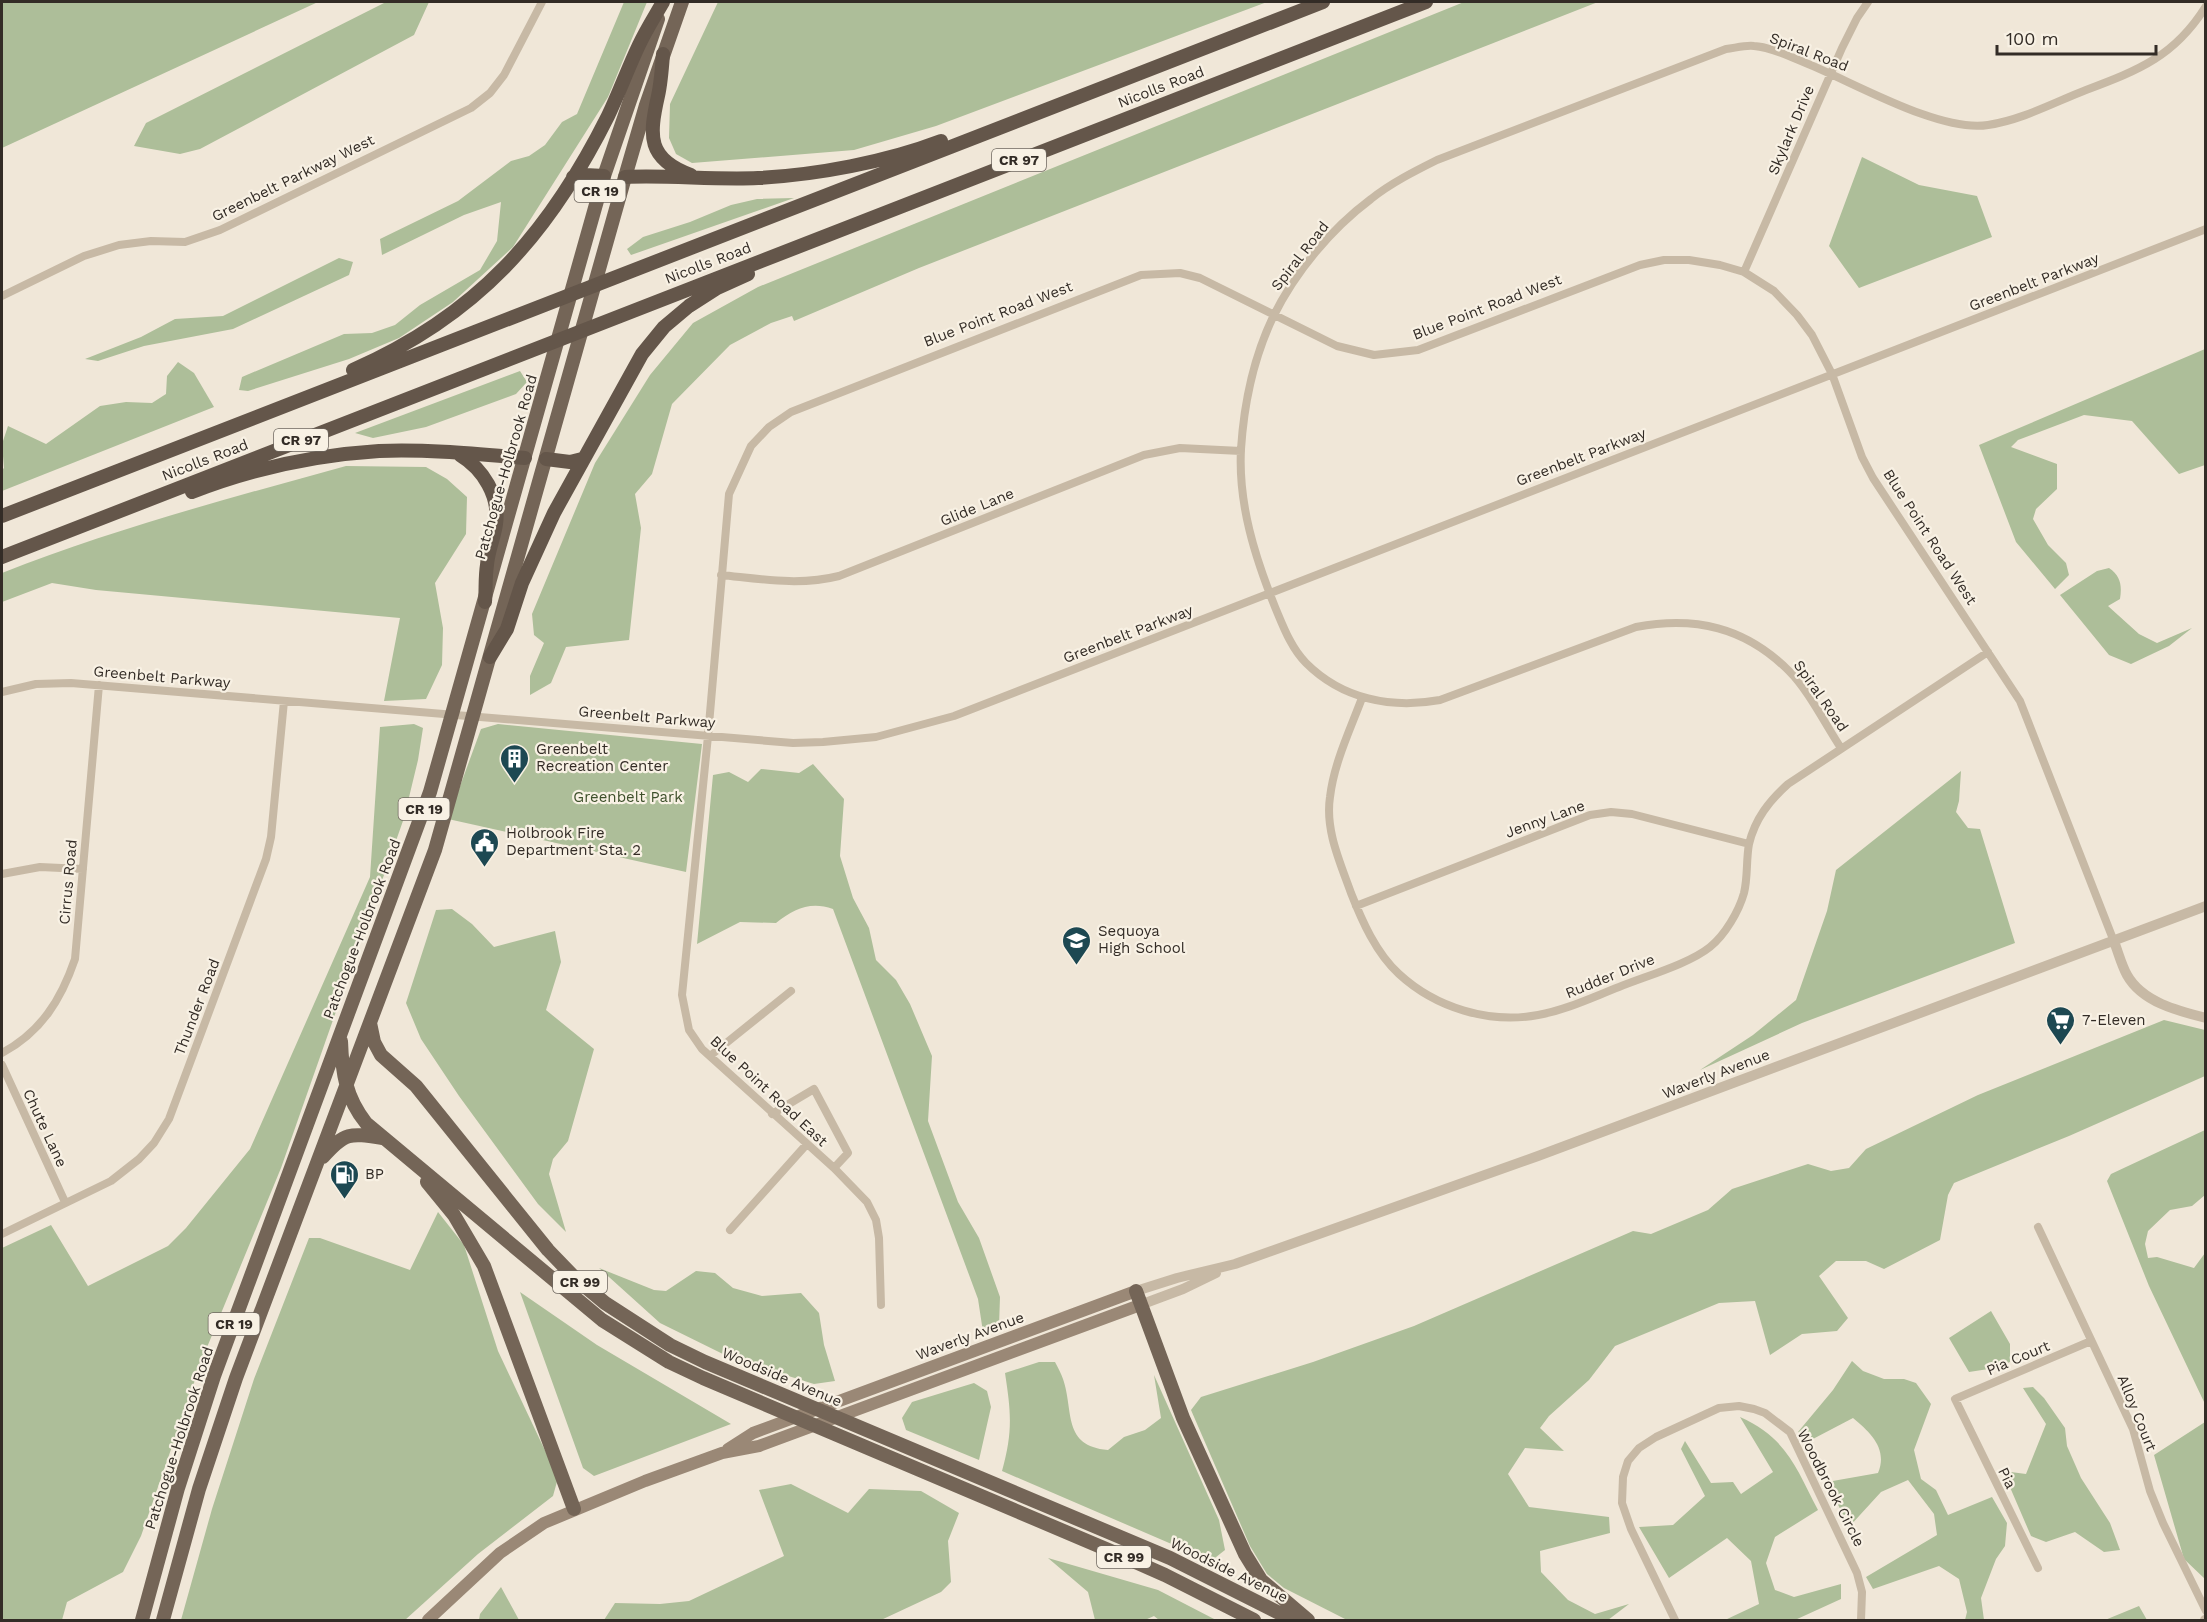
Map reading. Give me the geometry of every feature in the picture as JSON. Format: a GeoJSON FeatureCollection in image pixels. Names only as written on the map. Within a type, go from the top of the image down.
{"type":"FeatureCollection","features":[{"type":"Feature","properties":{"kind":"highway"},"geometry":{"type":"LineString","coordinates":[[290,403],[415,338],[468,303],[513,260],[542,223],[573,177],[603,126],[639,45],[664,2]]}},
{"type":"Feature","properties":{"kind":"highway","name":"Nicolls Road"},"geometry":{"type":"LineString","coordinates":[[2,516],[1323,2]]}},
{"type":"Feature","properties":{"kind":"highway","name":"Nicolls Road"},"geometry":{"type":"LineString","coordinates":[[2,557],[1426,2]]}},
{"type":"Feature","properties":{"kind":"highway"},"geometry":{"type":"LineString","coordinates":[[663,54],[658,95],[652,120],[656,147],[669,165],[702,178]]}},
{"type":"Feature","properties":{"kind":"highway"},"geometry":{"type":"LineString","coordinates":[[625,177],[758,178],[843,166],[912,150],[975,128],[1024,118]]}},
{"type":"Feature","properties":{"kind":"highway"},"geometry":{"type":"LineString","coordinates":[[573,177],[604,176]]}},
{"type":"Feature","properties":{"kind":"highway"},"geometry":{"type":"LineString","coordinates":[[490,657],[507,629],[522,583],[542,536],[582,459],[642,354],[664,327],[703,296],[774,264],[835,232]]}},
{"type":"Feature","properties":{"kind":"highway"},"geometry":{"type":"LineString","coordinates":[[72,529],[132,515],[235,478],[309,460],[381,451],[525,458]]}},
{"type":"Feature","properties":{"kind":"highway"},"geometry":{"type":"LineString","coordinates":[[458,454],[482,473],[496,503],[497,522],[487,564],[485,602]]}},
{"type":"Feature","properties":{"kind":"highway"},"geometry":{"type":"LineString","coordinates":[[546,459],[570,462],[582,459]]}},
{"type":"Feature","properties":{"kind":"main road","name":"Patchogue-Holbrook Road"},"geometry":{"type":"LineString","coordinates":[[142,1620],[178,1488],[214,1376],[434,781],[604,176],[664,2]]}},
{"type":"Feature","properties":{"kind":"main road","name":"CR 19"},"geometry":{"type":"LineString","coordinates":[[163,1620],[199,1489],[225,1411],[435,850],[625,177],[663,54],[682,2]]}},
{"type":"Feature","properties":{"kind":"main road"},"geometry":{"type":"LineString","coordinates":[[604,176],[625,177]]}},
{"type":"Feature","properties":{"kind":"main road"},"geometry":{"type":"LineString","coordinates":[[525,458],[546,459]]}},
{"type":"Feature","properties":{"kind":"main road","name":"Woodside Avenue"},"geometry":{"type":"LineString","coordinates":[[370,1020],[374,1042],[381,1055],[416,1086],[524,1221],[575,1278],[605,1303],[670,1345],[705,1362],[1170,1558],[1293,1620]]}},
{"type":"Feature","properties":{"kind":"main road","name":"CR 99"},"geometry":{"type":"LineString","coordinates":[[341,1033],[346,1086]]}},
{"type":"Feature","properties":{"kind":"main road","name":"Woodside Avenue"},"geometry":{"type":"LineString","coordinates":[[346,1086],[358,1112],[383,1138],[602,1320],[669,1362],[1166,1575],[1254,1620]]}},
{"type":"Feature","properties":{"kind":"main road"},"geometry":{"type":"LineString","coordinates":[[317,1163],[340,1139],[347,1136],[354,1134],[383,1138]]}},
{"type":"Feature","properties":{"kind":"main road"},"geometry":{"type":"LineString","coordinates":[[405,1155],[454,1215],[484,1266],[574,1509]]}},
{"type":"Feature","properties":{"kind":"main road"},"geometry":{"type":"LineString","coordinates":[[1138,1298],[1190,1435],[1245,1554],[1261,1580],[1308,1620]]}},
{"type":"Feature","properties":{"kind":"main road","name":"Waverly Avenue"},"geometry":{"type":"LineString","coordinates":[[428,1620],[514,1541],[574,1509],[722,1453],[759,1446],[1138,1298]]}},
{"type":"Feature","properties":{"kind":"street","name":"Greenbelt Parkway West"},"geometry":{"type":"LineString","coordinates":[[2,296],[84,256],[119,244],[185,242],[220,230],[471,108],[490,93],[504,75],[542,2]]}},
{"type":"Feature","properties":{"kind":"street","name":"Skylark Drive"},"geometry":{"type":"LineString","coordinates":[[1744,272],[1831,72],[1857,18],[1868,2]]}},
{"type":"Feature","properties":{"kind":"street","name":"Spiral Road"},"geometry":{"type":"LineString","coordinates":[[1841,748],[1791,672],[1765,650],[1740,636],[1697,623],[1664,622],[1636,627],[1609,635],[1440,700],[1418,704],[1389,704],[1362,698],[1339,687],[1306,663],[1288,637],[1260,571],[1244,507],[1241,451],[1250,378],[1274,315],[1290,288],[1335,231],[1371,198],[1402,178],[1437,160],[1726,49],[1753,46],[1775,51],[1831,72],[1935,119],[1964,125],[1988,125],[2024,115],[2133,72],[2157,59],[2194,24],[2205,6]]}},
{"type":"Feature","properties":{"kind":"street","name":"Greenbelt Parkway"},"geometry":{"type":"LineString","coordinates":[[2,692],[36,684],[99,685],[774,742],[823,742],[876,737],[954,716],[2205,230]]}},
{"type":"Feature","properties":{"kind":"street","name":"Blue Point Road West"},"geometry":{"type":"LineString","coordinates":[[708,736],[729,494],[751,446],[769,427],[791,412],[1141,275],[1180,273],[1200,278],[1337,346],[1374,355],[1418,350],[1640,266],[1664,260],[1689,260],[1720,265],[1744,272],[1774,291],[1797,315],[1822,351],[1862,457],[1873,478],[2020,701],[2128,977],[2143,994],[2182,1012],[2205,1018]]}},
{"type":"Feature","properties":{"kind":"street","name":"Glide Lane"},"geometry":{"type":"LineString","coordinates":[[721,575],[795,582],[839,576],[1144,455],[1180,448],[1241,451]]}},
{"type":"Feature","properties":{"kind":"street","name":"Rudder Drive"},"geometry":{"type":"LineString","coordinates":[[1362,698],[1337,766],[1330,796],[1329,816],[1332,837],[1356,906],[1384,957],[1399,974],[1420,990],[1454,1008],[1482,1016],[1515,1018],[1564,1009],[1691,958],[1711,946],[1737,912],[1744,893],[1749,844],[1760,816],[1772,799],[1788,784],[1988,652]]}},
{"type":"Feature","properties":{"kind":"street","name":"Cirrus Road"},"geometry":{"type":"LineString","coordinates":[[2,1053],[16,1045],[41,1023],[60,998],[75,959],[99,685]]}},
{"type":"Feature","properties":{"kind":"street","name":"Thunder Road"},"geometry":{"type":"LineString","coordinates":[[2,1234],[96,1189],[125,1171],[154,1143],[169,1119],[266,859],[271,837],[284,701]]}},
{"type":"Feature","properties":{"kind":"street","name":"Blue Point Road East"},"geometry":{"type":"LineString","coordinates":[[708,736],[682,995],[685,1018],[696,1042],[772,1114],[834,1168],[862,1197],[876,1220],[879,1238],[881,1305]]}},
{"type":"Feature","properties":{"kind":"street","name":"Jenny Lane"},"geometry":{"type":"LineString","coordinates":[[1356,906],[1590,815],[1611,812],[1632,814],[1749,844]]}},
{"type":"Feature","properties":{"kind":"street"},"geometry":{"type":"LineString","coordinates":[[2,874],[40,867],[83,868]]}},
{"type":"Feature","properties":{"kind":"street","name":"Waverly Avenue"},"geometry":{"type":"LineString","coordinates":[[1138,1298],[1183,1289],[1235,1264],[1574,1143],[2205,906]]}},
{"type":"Feature","properties":{"kind":"street"},"geometry":{"type":"LineString","coordinates":[[710,1056],[790,991]]}},
{"type":"Feature","properties":{"kind":"street","name":"Chute Lane"},"geometry":{"type":"LineString","coordinates":[[2,1065],[65,1202]]}},
{"type":"Feature","properties":{"kind":"street"},"geometry":{"type":"LineString","coordinates":[[772,1114],[814,1089],[848,1153],[834,1168]]}},
{"type":"Feature","properties":{"kind":"street"},"geometry":{"type":"LineString","coordinates":[[730,1230],[806,1145]]}},
{"type":"Feature","properties":{"kind":"street","name":"Alloy Court"},"geometry":{"type":"LineString","coordinates":[[2038,1227],[2133,1429],[2150,1491],[2205,1611]]}},
{"type":"Feature","properties":{"kind":"street","name":"Pia Court"},"geometry":{"type":"LineString","coordinates":[[1955,1399],[2091,1341]]}},
{"type":"Feature","properties":{"kind":"street","name":"Pia"},"geometry":{"type":"LineString","coordinates":[[1955,1399],[2038,1568]]}},
{"type":"Feature","properties":{"kind":"street","name":"Woodbrook Circle"},"geometry":{"type":"LineString","coordinates":[[1675,1620],[1631,1529],[1622,1503],[1623,1477],[1628,1461],[1639,1448],[1656,1437],[1719,1408],[1739,1406],[1766,1413],[1790,1432],[1857,1573],[1862,1592],[1861,1620]]}},
{"type":"Feature","properties":{"kind":"green space"},"geometry":{"type":"Polygon","coordinates":[[[2,2],[318,2],[2,148],[2,2]]]}},
{"type":"Feature","properties":{"kind":"green space"},"geometry":{"type":"Polygon","coordinates":[[[386,2],[429,2],[414,35],[200,149],[180,154],[134,146],[146,123],[386,2]]]}},
{"type":"Feature","properties":{"kind":"green space"},"geometry":{"type":"Polygon","coordinates":[[[624,2],[647,2],[608,97],[513,247],[453,302],[399,338],[349,359],[248,391],[239,390],[242,377],[344,334],[372,333],[395,325],[420,305],[480,270],[497,241],[501,202],[464,215],[382,255],[380,239],[458,201],[511,161],[529,156],[545,145],[562,122],[577,114],[624,2]]]}},
{"type":"Feature","properties":{"kind":"green space"},"geometry":{"type":"Polygon","coordinates":[[[718,2],[1267,2],[936,126],[854,150],[692,163],[676,154],[669,138],[670,104],[718,2]]]}},
{"type":"Feature","properties":{"kind":"green space"},"geometry":{"type":"Polygon","coordinates":[[[1464,2],[1598,2],[919,268],[794,321],[792,316],[771,323],[730,345],[672,404],[652,474],[635,494],[641,528],[629,640],[566,647],[551,683],[530,695],[530,676],[544,643],[534,635],[532,614],[595,463],[650,375],[693,323],[758,287],[1464,2]]]}},
{"type":"Feature","properties":{"kind":"green space"},"geometry":{"type":"Polygon","coordinates":[[[1862,157],[1919,185],[1977,196],[1992,237],[1859,288],[1829,246],[1862,157]]]}},
{"type":"Feature","properties":{"kind":"green space"},"geometry":{"type":"Polygon","coordinates":[[[794,198],[631,255],[627,249],[643,237],[690,222],[731,205],[757,199],[794,198]]]}},
{"type":"Feature","properties":{"kind":"green space"},"geometry":{"type":"Polygon","coordinates":[[[339,258],[353,262],[349,275],[233,329],[144,346],[98,361],[85,359],[141,337],[175,319],[223,316],[339,258]]]}},
{"type":"Feature","properties":{"kind":"green space"},"geometry":{"type":"Polygon","coordinates":[[[2205,349],[2205,465],[2179,474],[2132,421],[2084,415],[2018,440],[2011,447],[2057,464],[2057,489],[2036,509],[2033,519],[2048,545],[2066,563],[2069,575],[2055,589],[2016,542],[1979,445],[2205,349]]]}},
{"type":"Feature","properties":{"kind":"green space"},"geometry":{"type":"Polygon","coordinates":[[[178,362],[194,373],[214,407],[2,491],[2,470],[4,468],[2,444],[8,426],[46,444],[100,406],[126,402],[152,403],[166,394],[167,376],[178,362]]]}},
{"type":"Feature","properties":{"kind":"green space"},"geometry":{"type":"Polygon","coordinates":[[[520,371],[527,382],[516,394],[426,427],[373,438],[355,433],[520,371]]]}},
{"type":"Feature","properties":{"kind":"green space"},"geometry":{"type":"Polygon","coordinates":[[[346,466],[426,467],[447,479],[467,497],[466,534],[435,583],[443,628],[442,665],[426,699],[384,701],[400,618],[96,590],[52,583],[2,602],[2,573],[129,528],[346,466]]]}},
{"type":"Feature","properties":{"kind":"green space"},"geometry":{"type":"Polygon","coordinates":[[[2109,568],[2118,578],[2121,590],[2120,599],[2108,606],[2139,634],[2157,643],[2192,628],[2169,646],[2131,664],[2109,655],[2060,595],[2097,571],[2109,568]]]}},
{"type":"Feature","properties":{"kind":"green space"},"geometry":{"type":"Polygon","coordinates":[[[414,724],[423,728],[404,818],[281,1168],[203,1357],[141,1536],[123,1572],[67,1602],[62,1620],[2,1620],[2,1248],[51,1225],[88,1286],[168,1246],[186,1228],[250,1149],[370,877],[380,727],[414,724]]]}},
{"type":"Feature","properties":{"kind":"green space","name":"Greenbelt Park"},"geometry":{"type":"Polygon","coordinates":[[[498,724],[702,744],[686,872],[448,819],[481,729],[498,724]]]}},
{"type":"Feature","properties":{"kind":"green space"},"geometry":{"type":"Polygon","coordinates":[[[813,764],[844,799],[840,856],[853,898],[869,928],[876,960],[896,980],[910,1004],[932,1056],[928,1121],[958,1202],[979,1238],[1000,1297],[999,1326],[983,1332],[978,1299],[833,909],[810,906],[796,910],[776,923],[740,922],[697,944],[713,775],[729,772],[748,782],[761,769],[799,773],[813,764]]]}},
{"type":"Feature","properties":{"kind":"green space"},"geometry":{"type":"Polygon","coordinates":[[[1961,771],[1956,812],[1968,828],[1980,829],[2015,943],[1802,1023],[1700,1070],[1753,1035],[1796,1000],[1827,911],[1836,870],[1961,771]]]}},
{"type":"Feature","properties":{"kind":"green space"},"geometry":{"type":"Polygon","coordinates":[[[452,909],[472,924],[494,947],[555,931],[561,962],[546,1010],[594,1049],[568,1141],[553,1159],[549,1174],[566,1232],[538,1204],[459,1096],[421,1039],[406,1003],[436,910],[452,909]]]}},
{"type":"Feature","properties":{"kind":"green space"},"geometry":{"type":"Polygon","coordinates":[[[2164,1020],[2205,1030],[2205,1076],[2069,1136],[1954,1183],[1948,1195],[1940,1240],[1884,1269],[1866,1261],[1836,1261],[1819,1276],[1848,1318],[1837,1331],[1802,1334],[1770,1355],[1755,1301],[1719,1303],[1615,1346],[1589,1380],[1549,1416],[1540,1428],[1564,1451],[1525,1448],[1508,1474],[1529,1507],[1609,1517],[1610,1533],[1540,1551],[1541,1572],[1568,1600],[1595,1614],[1629,1604],[1608,1620],[1347,1620],[1284,1588],[1267,1574],[1250,1546],[1191,1410],[1201,1397],[1313,1362],[1414,1326],[1633,1231],[1651,1234],[1708,1210],[1732,1189],[1808,1164],[1831,1171],[1849,1168],[1866,1149],[1978,1095],[2164,1020]]]}},
{"type":"Feature","properties":{"kind":"green space"},"geometry":{"type":"Polygon","coordinates":[[[2205,1130],[2205,1195],[2192,1206],[2170,1210],[2148,1231],[2145,1244],[2148,1258],[2157,1257],[2194,1268],[2205,1253],[2205,1404],[2149,1286],[2107,1181],[2111,1174],[2205,1130]]]}},
{"type":"Feature","properties":{"kind":"green space"},"geometry":{"type":"Polygon","coordinates":[[[438,1212],[464,1245],[498,1351],[558,1478],[553,1496],[478,1554],[405,1620],[181,1620],[212,1509],[254,1379],[309,1238],[320,1238],[410,1270],[438,1212]]]}},
{"type":"Feature","properties":{"kind":"green space"},"geometry":{"type":"Polygon","coordinates":[[[599,1268],[654,1290],[666,1291],[696,1271],[715,1273],[733,1288],[762,1296],[801,1293],[819,1313],[824,1345],[835,1381],[814,1384],[731,1358],[660,1323],[599,1268]]]}},
{"type":"Feature","properties":{"kind":"green space"},"geometry":{"type":"Polygon","coordinates":[[[520,1292],[597,1345],[731,1424],[594,1476],[583,1468],[520,1292]]]}},
{"type":"Feature","properties":{"kind":"green space"},"geometry":{"type":"Polygon","coordinates":[[[1991,1311],[2010,1344],[2010,1362],[1995,1368],[1969,1372],[1949,1338],[1991,1311]]]}},
{"type":"Feature","properties":{"kind":"green space"},"geometry":{"type":"Polygon","coordinates":[[[1852,1361],[1863,1371],[1884,1379],[1904,1379],[1916,1383],[1931,1404],[1914,1450],[1921,1479],[1936,1490],[1948,1515],[1992,1497],[2007,1523],[2005,1546],[1996,1559],[1981,1598],[1984,1620],[1965,1620],[1967,1612],[1959,1579],[1939,1566],[1873,1589],[1866,1577],[1937,1535],[1934,1514],[1908,1480],[1881,1492],[1849,1527],[1827,1482],[1878,1473],[1881,1456],[1876,1442],[1853,1418],[1811,1440],[1798,1432],[1833,1390],[1852,1361]]]}},
{"type":"Feature","properties":{"kind":"green space"},"geometry":{"type":"Polygon","coordinates":[[[1039,1362],[1055,1362],[1063,1379],[1072,1425],[1076,1434],[1083,1442],[1093,1447],[1108,1450],[1124,1437],[1145,1430],[1161,1418],[1154,1375],[1219,1520],[1225,1550],[1211,1561],[1002,1471],[1010,1422],[1005,1373],[1039,1362]]]}},
{"type":"Feature","properties":{"kind":"green space"},"geometry":{"type":"Polygon","coordinates":[[[974,1383],[987,1391],[991,1407],[979,1460],[906,1430],[902,1418],[912,1402],[974,1383]]]}},
{"type":"Feature","properties":{"kind":"green space"},"geometry":{"type":"Polygon","coordinates":[[[2033,1387],[2044,1398],[2065,1428],[2067,1446],[2081,1478],[2110,1523],[2120,1550],[2104,1552],[2075,1532],[2046,1542],[2031,1536],[2003,1471],[2026,1474],[2046,1424],[2023,1388],[2033,1387]]]}},
{"type":"Feature","properties":{"kind":"green space"},"geometry":{"type":"Polygon","coordinates":[[[1740,1417],[1769,1434],[1780,1445],[1796,1468],[1818,1510],[1775,1537],[1766,1563],[1775,1590],[1794,1597],[1841,1584],[1841,1599],[1795,1620],[1725,1620],[1759,1604],[1751,1561],[1727,1538],[1669,1578],[1639,1527],[1673,1525],[1705,1496],[1681,1449],[1685,1441],[1711,1483],[1733,1482],[1741,1494],[1773,1472],[1740,1417]]]}},
{"type":"Feature","properties":{"kind":"green space"},"geometry":{"type":"Polygon","coordinates":[[[2205,1422],[2205,1579],[2184,1559],[2154,1455],[2205,1422]]]}},
{"type":"Feature","properties":{"kind":"green space"},"geometry":{"type":"Polygon","coordinates":[[[791,1484],[848,1513],[869,1489],[921,1491],[959,1513],[948,1541],[951,1582],[941,1592],[881,1620],[604,1620],[615,1603],[660,1604],[689,1601],[784,1556],[759,1490],[791,1484]]]}},
{"type":"Feature","properties":{"kind":"green space"},"geometry":{"type":"Polygon","coordinates":[[[1048,1558],[1158,1590],[1216,1620],[1159,1620],[1154,1616],[1145,1620],[1095,1620],[1088,1592],[1048,1558]]]}},
{"type":"Feature","properties":{"kind":"green space"},"geometry":{"type":"Polygon","coordinates":[[[501,1587],[519,1620],[479,1620],[480,1614],[501,1587]]]}},
{"type":"Feature","properties":{"kind":"green space"},"geometry":{"type":"Polygon","coordinates":[[[2139,1606],[2147,1620],[2105,1620],[2139,1606]]]}},
{"type":"Feature","properties":{"kind":"place","name":"Greenbelt Recreation Center"},"geometry":{"type":"Point","coordinates":[515,784]}},
{"type":"Feature","properties":{"kind":"place","name":"Holbrook Fire Department Sta. 2"},"geometry":{"type":"Point","coordinates":[485,868]}},
{"type":"Feature","properties":{"kind":"place","name":"Sequoya High School"},"geometry":{"type":"Point","coordinates":[1077,966]}},
{"type":"Feature","properties":{"kind":"place","name":"7-Eleven"},"geometry":{"type":"Point","coordinates":[2061,1046]}},
{"type":"Feature","properties":{"kind":"place","name":"BP"},"geometry":{"type":"Point","coordinates":[344,1200]}}]}
